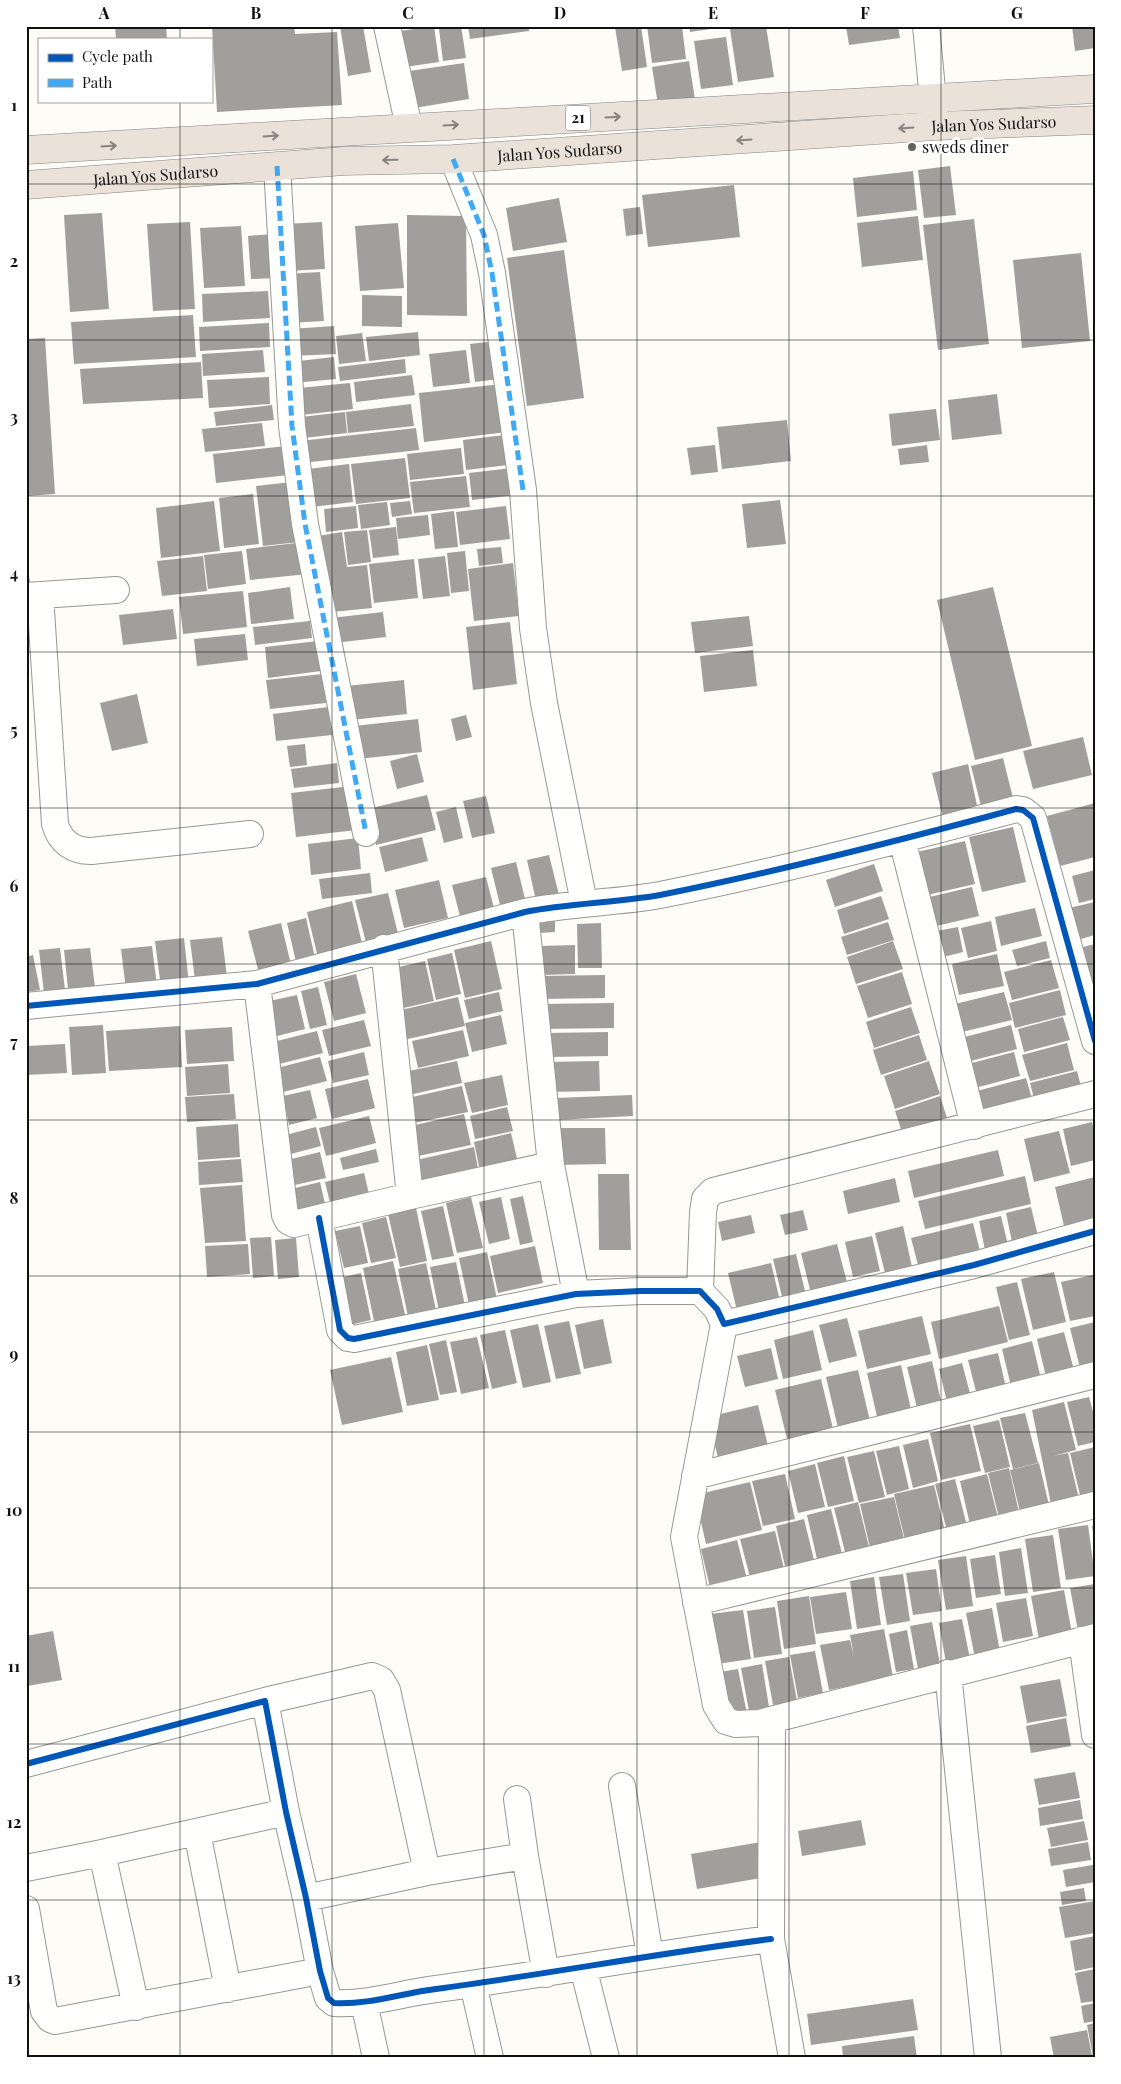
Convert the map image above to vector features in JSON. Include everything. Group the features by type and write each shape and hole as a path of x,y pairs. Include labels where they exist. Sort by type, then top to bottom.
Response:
{"highway":[{"name":"Jalan Yos Sudarso","path":"26,150 409,127 1095,90"},
{"name":"Jalan Yos Sudarso","path":"26,186 344,161 453,159 935,126 1095,120"},
{"path":"60,149 62,182"}],"street":[{"path":"387,26 409,127"},
{"path":"926,26 935,126"},
{"path":"453,159 484,235 492,273 523,490 533,628 544,703 584,903"},
{"path":"278,166 293,436 305,524 366,834"},
{"path":"116,590 33,595 58,832 72,848 81,851 250,834"},
{"path":"26,1006 257,984 384,948 525,912 658,895 902,840 1016,809 1029,813 1033,818 1095,1041"},
{"path":"902,840 974,1126"},
{"path":"525,912 552,1165 576,1294"},
{"path":"384,948 410,1196"},
{"path":"257,984 285,1215 288,1221 294,1224 552,1165"},
{"path":"1095,1094 714,1191 705,1199 700,1291 717,1309 724,1324 684,1537 720,1713 726,1722 736,1724 772,1720 1088,1638 1095,1735"},
{"path":"319,1218 340,1330 348,1338 361,1338 576,1294 700,1291"},
{"path":"724,1324 974,1265 1095,1231"},
{"path":"695,1476 1095,1375"},
{"path":"696,1602 1095,1505"},
{"path":"948,1673 988,2058"},
{"path":"26,1764 265,1701 372,1676 381,1680 387,1690 427,1872"},
{"path":"265,1701 286,1812 306,1898 320,1971 330,2002 340,2004 364,2002 583,1968 672,1952 771,1939"},
{"path":"772,1720 771,1939 792,2058"},
{"path":"622,1786 672,1952"},
{"path":"517,1799 546,1974"},
{"path":"26,1868 286,1812"},
{"path":"197,1832 228,1989"},
{"path":"102,1853 136,2007"},
{"path":"306,1898 427,1872 525,1856"},
{"path":"26,1909 44,2011 50,2019 56,2021 320,1971"},
{"path":"583,1968 606,2058"},
{"path":"473,1984 490,2058"},
{"path":"364,2002 376,2058"}],"building":[{"path":"115,26 166,26 167,38 116,38"},
{"path":"212,26 294,26 295,34 337,32 342,105 217,112"},
{"path":"340,26 363,26 371,72 348,76"},
{"path":"434,26 439,62 398,68 393,32"},
{"path":"461,26 466,58 443,61 439,29"},
{"path":"468,26 529,26 529,31 470,39"},
{"path":"641,26 647,67 622,71 615,27"},
{"path":"647,26 682,26 686,59 652,63"},
{"path":"689,26 724,26 724,27 690,32"},
{"path":"766,26 774,77 738,82 730,29"},
{"path":"846,26 898,26 900,38 849,45"},
{"path":"1072,26 1095,26 1095,48 1075,51"},
{"path":"726,37 733,85 701,89 694,41"},
{"path":"689,61 695,100 658,105 652,67"},
{"path":"464,63 469,99 408,109 402,72"},
{"path":"950,166 956,215 924,218 918,170"},
{"path":"913,171 917,210 857,217 853,178"},
{"path":"734,185 740,237 648,247 642,195"},
{"path":"559,198 567,242 513,251 506,208"},
{"path":"640,207 643,234 626,236 623,209"},
{"path":"102,213 109,309 70,312 64,215"},
{"path":"407,215 466,216 467,316 407,315"},
{"path":"918,216 923,260 862,267 857,223"},
{"path":"974,219 989,344 938,350 923,225"},
{"path":"190,222 195,309 153,311 147,224"},
{"path":"322,222 325,269 287,271 284,224"},
{"path":"398,223 404,288 360,291 355,226"},
{"path":"241,226 245,286 204,288 200,228"},
{"path":"273,234 276,278 251,279 248,236"},
{"path":"564,250 584,398 527,406 507,258"},
{"path":"1081,253 1090,341 1022,348 1013,260"},
{"path":"320,272 324,321 289,323 286,274"},
{"path":"268,291 270,318 203,322 202,294"},
{"path":"362,295 402,296 402,327 362,326"},
{"path":"193,315 196,357 74,364 71,322"},
{"path":"269,323 270,347 200,351 199,327"},
{"path":"334,326 336,354 292,356 290,329"},
{"path":"418,332 420,355 369,361 366,337"},
{"path":"362,333 366,361 339,364 336,336"},
{"path":"45,338 55,494 26,496 26,339"},
{"path":"495,341 499,379 475,382 470,344"},
{"path":"263,350 265,372 203,376 202,354"},
{"path":"466,350 470,383 433,387 429,354"},
{"path":"334,357 336,379 293,383 290,362"},
{"path":"405,359 406,373 340,381 338,367"},
{"path":"201,362 203,398 83,404 80,369"},
{"path":"412,375 415,395 356,402 354,382"},
{"path":"269,377 270,404 209,408 207,380"},
{"path":"350,383 353,409 301,415 299,388"},
{"path":"502,384 507,432 424,442 419,393"},
{"path":"997,394 1002,434 952,440 948,400"},
{"path":"411,404 414,426 348,433 346,412"},
{"path":"272,405 274,420 216,426 214,412"},
{"path":"936,409 940,440 892,446 889,414"},
{"path":"345,412 347,433 304,438 301,417"},
{"path":"787,420 791,461 722,469 717,427"},
{"path":"262,423 265,446 205,452 202,429"},
{"path":"416,428 419,450 302,463 300,441"},
{"path":"505,435 508,465 466,470 463,440"},
{"path":"715,445 718,472 691,475 687,448"},
{"path":"927,445 929,462 900,465 898,449"},
{"path":"286,446 289,475 216,483 213,454"},
{"path":"461,448 464,474 410,480 407,454"},
{"path":"405,458 410,498 356,504 351,464"},
{"path":"349,464 353,502 304,508 300,470"},
{"path":"513,468 516,495 472,500 469,473"},
{"path":"466,476 470,507 414,513 410,482"},
{"path":"292,482 299,542 263,546 256,486"},
{"path":"253,494 259,544 224,548 219,498"},
{"path":"780,500 786,544 747,548 742,504"},
{"path":"214,501 220,551 161,558 156,508"},
{"path":"410,501 412,514 392,517 390,503"},
{"path":"387,502 390,525 361,529 358,505"},
{"path":"356,506 358,528 326,532 324,509"},
{"path":"506,506 510,539 460,545 456,512"},
{"path":"454,511 458,547 435,549 431,514"},
{"path":"428,515 430,535 398,539 396,518"},
{"path":"396,527 399,555 373,558 369,530"},
{"path":"367,530 371,562 348,565 344,532"},
{"path":"342,532 347,567 367,565 372,608 332,612 318,536"},
{"path":"304,542 308,574 250,580 246,549"},
{"path":"501,547 503,563 479,566 477,549"},
{"path":"242,551 246,584 208,589 204,555"},
{"path":"465,551 469,591 451,593 447,553"},
{"path":"203,556 207,591 162,596 157,561"},
{"path":"445,556 450,596 423,599 418,559"},
{"path":"26,559 30,582 26,583"},
{"path":"414,559 418,598 374,603 369,564"},
{"path":"513,563 519,616 474,621 468,569"},
{"path":"290,587 294,619 251,624 248,593"},
{"path":"993,587 1032,746 975,760 937,600"},
{"path":"243,591 247,627 183,634 179,597"},
{"path":"173,609 177,639 123,645 119,615"},
{"path":"383,612 386,637 334,643 331,618"},
{"path":"749,616 753,646 695,653 691,622"},
{"path":"310,621 312,638 255,645 253,627"},
{"path":"510,622 517,684 473,690 466,627"},
{"path":"245,634 248,660 197,666 194,639"},
{"path":"318,641 321,671 268,678 265,647"},
{"path":"753,650 757,686 704,692 700,656"},
{"path":"323,674 326,703 270,709 266,680"},
{"path":"404,680 407,714 351,720 346,686"},
{"path":"137,694 148,743 112,751 100,703"},
{"path":"328,707 332,735 276,741 273,714"},
{"path":"466,715 472,737 456,741 451,719"},
{"path":"418,719 422,752 358,759 354,726"},
{"path":"1083,737 1092,775 1033,789 1023,751"},
{"path":"305,744 307,765 290,767 287,746"},
{"path":"417,754 424,782 397,789 390,761"},
{"path":"1003,758 1014,802 982,810 971,766"},
{"path":"337,763 339,783 294,788 291,769"},
{"path":"968,764 978,810 943,818 932,773"},
{"path":"351,786 356,830 296,837 291,793"},
{"path":"427,795 436,830 376,845 367,809"},
{"path":"486,796 495,833 472,838 463,801"},
{"path":"1095,803 1095,857 1060,866 1047,816"},
{"path":"456,807 463,838 444,843 436,812"},
{"path":"1013,827 1026,882 982,892 969,837"},
{"path":"422,837 428,861 385,872 379,847"},
{"path":"358,838 361,869 311,875 308,844"},
{"path":"965,841 975,884 927,895 917,852"},
{"path":"549,855 559,895 536,901 527,860"},
{"path":"516,862 526,903 501,909 491,868"},
{"path":"874,864 883,891 835,907 826,880"},
{"path":"1095,870 1095,899 1079,903 1072,876"},
{"path":"370,873 372,893 322,899 319,879"},
{"path":"486,877 495,912 461,920 452,885"},
{"path":"439,880 448,918 404,928 395,890"},
{"path":"972,887 979,916 932,927 925,898"},
{"path":"388,893 400,942 368,950 355,900"},
{"path":"881,896 889,919 844,934 837,910"},
{"path":"352,901 364,952 319,962 307,912"},
{"path":"1095,902 1095,935 1077,940 1069,908"},
{"path":"1035,908 1042,936 1001,946 995,917"},
{"path":"306,918 316,962 297,966 287,923"},
{"path":"555,921 555,932 539,933 539,922"},
{"path":"991,921 997,951 968,958 961,928"},
{"path":"888,922 894,940 847,955 841,937"},
{"path":"281,923 292,969 260,977 248,931"},
{"path":"601,923 602,968 578,968 577,924"},
{"path":"958,927 963,952 943,957 937,931"},
{"path":"222,937 228,985 196,988 190,940"},
{"path":"184,938 189,984 161,988 155,941"},
{"path":"491,941 502,989 465,998 454,950"},
{"path":"893,941 903,969 856,984 847,957"},
{"path":"1046,941 1050,958 1017,966 1012,950"},
{"path":"1095,944 1095,983 1092,984 1083,947"},
{"path":"575,945 575,974 541,975 540,946"},
{"path":"152,946 157,986 126,990 121,949"},
{"path":"60,948 65,990 44,993 39,950"},
{"path":"90,948 96,995 69,999 64,950"},
{"path":"452,953 461,994 436,1000 427,959"},
{"path":"997,954 1004,986 959,995 952,964"},
{"path":"33,955 40,990 26,992 26,957"},
{"path":"1051,960 1059,988 1012,1000 1004,972"},
{"path":"425,961 434,1001 399,1009 390,969"},
{"path":"902,972 912,1004 868,1018 857,986"},
{"path":"356,974 366,1013 334,1021 324,982"},
{"path":"605,975 605,998 540,999 540,976"},
{"path":"318,987 327,1025 310,1029 301,991"},
{"path":"1060,990 1066,1015 1015,1028 1009,1003"},
{"path":"499,992 503,1011 469,1019 464,1000"},
{"path":"1004,992 1012,1020 962,1032 955,1004"},
{"path":"297,995 305,1029 269,1038 260,1003"},
{"path":"458,997 465,1026 399,1041 392,1012"},
{"path":"614,1003 614,1028 540,1029 540,1004"},
{"path":"911,1007 920,1033 874,1048 866,1022"},
{"path":"501,1015 507,1044 472,1052 465,1023"},
{"path":"1063,1017 1070,1040 1024,1052 1018,1029"},
{"path":"364,1020 371,1046 329,1056 322,1030"},
{"path":"103,1025 106,1073 72,1075 69,1027"},
{"path":"1011,1025 1017,1049 963,1063 957,1039"},
{"path":"180,1026 182,1067 109,1071 106,1031"},
{"path":"232,1027 234,1061 187,1064 185,1030"},
{"path":"463,1030 469,1056 418,1068 412,1041"},
{"path":"317,1031 323,1053 279,1064 273,1042"},
{"path":"608,1032 608,1056 549,1057 548,1033"},
{"path":"919,1035 927,1060 881,1075 873,1050"},
{"path":"1067,1043 1074,1070 1030,1081 1022,1055"},
{"path":"65,1044 67,1073 26,1075 26,1046"},
{"path":"364,1052 369,1075 333,1083 328,1061"},
{"path":"1014,1052 1020,1076 975,1088 968,1064"},
{"path":"320,1057 327,1081 283,1092 277,1068"},
{"path":"457,1061 462,1083 409,1095 404,1072"},
{"path":"599,1061 600,1091 547,1092 547,1062"},
{"path":"929,1061 940,1094 895,1109 884,1076"},
{"path":"228,1064 230,1093 187,1096 185,1067"},
{"path":"1077,1071 1083,1094 1036,1106 1030,1083"},
{"path":"502,1075 508,1105 472,1113 464,1083"},
{"path":"1026,1078 1034,1106 984,1119 977,1091"},
{"path":"368,1079 375,1108 332,1119 325,1089"},
{"path":"462,1086 468,1112 409,1124 403,1099"},
{"path":"310,1090 317,1118 289,1125 283,1096"},
{"path":"234,1094 236,1119 187,1122 185,1097"},
{"path":"632,1095 633,1116 556,1120 555,1098"},
{"path":"940,1096 948,1121 903,1135 895,1111"},
{"path":"507,1107 513,1131 475,1139 470,1116"},
{"path":"464,1114 471,1145 413,1157 406,1127"},
{"path":"369,1116 376,1143 326,1156 319,1128"},
{"path":"1092,1122 1095,1134 1095,1160 1071,1166 1063,1129"},
{"path":"238,1124 240,1157 198,1160 196,1127"},
{"path":"316,1127 321,1146 287,1155 282,1136"},
{"path":"556,1128 605,1128 606,1164 557,1165"},
{"path":"1059,1131 1070,1173 1034,1182 1024,1139"},
{"path":"511,1133 519,1167 481,1176 474,1142"},
{"path":"474,1147 479,1174 418,1188 412,1161"},
{"path":"376,1149 379,1162 343,1170 340,1158"},
{"path":"998,1150 1004,1176 914,1198 908,1171"},
{"path":"320,1152 326,1178 290,1186 283,1161"},
{"path":"241,1159 243,1182 199,1185 198,1162"},
{"path":"364,1173 370,1198 331,1207 325,1182"},
{"path":"598,1174 629,1174 631,1250 599,1250"},
{"path":"1025,1176 1031,1204 925,1229 918,1201"},
{"path":"1095,1177 1095,1219 1064,1226 1055,1187"},
{"path":"895,1178 900,1202 848,1214 843,1191"},
{"path":"320,1182 326,1208 290,1217 283,1191"},
{"path":"242,1185 246,1241 205,1243 200,1188"},
{"path":"523,1196 533,1242 520,1245 510,1199"},
{"path":"471,1197 483,1248 457,1253 446,1203"},
{"path":"501,1197 510,1239 489,1244 479,1202"},
{"path":"443,1206 454,1256 432,1260 421,1211"},
{"path":"1031,1207 1038,1236 1012,1242 1006,1213"},
{"path":"416,1208 427,1261 400,1267 388,1214"},
{"path":"803,1210 808,1230 785,1235 780,1215"},
{"path":"751,1215 755,1233 722,1241 718,1222"},
{"path":"1001,1216 1008,1245 985,1250 979,1221"},
{"path":"386,1217 396,1258 371,1263 362,1223"},
{"path":"973,1223 981,1255 919,1269 911,1238"},
{"path":"360,1226 368,1263 344,1268 335,1231"},
{"path":"903,1226 912,1267 885,1273 875,1233"},
{"path":"872,1236 880,1271 853,1277 845,1242"},
{"path":"271,1237 274,1276 253,1278 250,1238"},
{"path":"296,1238 299,1277 278,1279 275,1240"},
{"path":"248,1244 250,1274 207,1277 205,1246"},
{"path":"837,1244 848,1286 811,1294 801,1253"},
{"path":"535,1246 543,1283 498,1293 490,1256"},
{"path":"487,1252 497,1299 469,1305 459,1258"},
{"path":"796,1254 806,1295 783,1301 773,1259"},
{"path":"393,1261 406,1319 375,1326 363,1268"},
{"path":"456,1262 465,1306 439,1311 430,1267"},
{"path":"426,1263 437,1315 409,1321 398,1269"},
{"path":"771,1263 781,1305 738,1315 728,1273"},
{"path":"1054,1272 1066,1322 1033,1330 1021,1279"},
{"path":"361,1273 371,1320 341,1327 331,1280"},
{"path":"1093,1275 1095,1316 1070,1321 1061,1282"},
{"path":"1017,1282 1030,1335 1009,1340 996,1287"},
{"path":"999,1306 1008,1342 939,1359 931,1322"},
{"path":"922,1316 931,1354 867,1369 858,1331"},
{"path":"847,1318 857,1356 829,1363 819,1325"},
{"path":"603,1319 612,1363 584,1369 575,1325"},
{"path":"569,1321 581,1374 556,1379 544,1326"},
{"path":"1095,1322 1095,1369 1081,1372 1070,1328"},
{"path":"538,1324 551,1382 523,1388 510,1330"},
{"path":"505,1330 517,1383 492,1389 480,1335"},
{"path":"813,1330 822,1370 783,1379 774,1340"},
{"path":"1064,1332 1075,1374 1047,1381 1037,1339"},
{"path":"477,1337 489,1388 461,1394 450,1342"},
{"path":"446,1340 457,1392 440,1395 429,1344"},
{"path":"1032,1341 1041,1379 1011,1386 1002,1349"},
{"path":"427,1345 439,1400 407,1406 396,1352"},
{"path":"771,1348 778,1379 745,1387 737,1356"},
{"path":"998,1353 1007,1392 978,1399 968,1360"},
{"path":"391,1357 403,1412 342,1425 330,1370"},
{"path":"932,1361 942,1406 918,1412 907,1367"},
{"path":"962,1363 972,1401 948,1406 939,1369"},
{"path":"901,1365 912,1414 878,1421 867,1373"},
{"path":"858,1370 870,1421 838,1428 826,1377"},
{"path":"821,1379 835,1437 789,1447 775,1390"},
{"path":"1089,1397 1095,1419 1095,1442 1078,1446 1067,1402"},
{"path":"1064,1402 1076,1450 1053,1456 1068,1453 1080,1503 1052,1509 1032,1410"},
{"path":"758,1405 769,1450 719,1462 708,1417"},
{"path":"1025,1413 1038,1463 1013,1469 1000,1418"},
{"path":"999,1420 1010,1467 985,1473 973,1426"},
{"path":"970,1424 981,1471 941,1480 930,1433"},
{"path":"928,1439 938,1481 913,1488 903,1445"},
{"path":"899,1446 909,1489 887,1495 876,1451"},
{"path":"1095,1447 1095,1496 1081,1499 1070,1453"},
{"path":"874,1451 885,1497 859,1503 847,1457"},
{"path":"844,1456 854,1501 828,1507 817,1463"},
{"path":"1039,1463 1050,1509 1021,1516 1010,1470"},
{"path":"815,1464 825,1507 798,1513 788,1471"},
{"path":"1009,1468 1020,1517 1000,1522 988,1473"},
{"path":"785,1474 795,1519 763,1526 752,1481"},
{"path":"987,1474 999,1522 971,1529 960,1481"},
{"path":"955,1479 967,1526 947,1531 935,1484"},
{"path":"750,1482 762,1530 706,1544 695,1495"},
{"path":"934,1485 945,1531 905,1540 894,1494"},
{"path":"894,1497 905,1543 871,1552 860,1504"},
{"path":"858,1502 870,1551 846,1556 834,1508"},
{"path":"831,1509 844,1562 819,1568 807,1515"},
{"path":"804,1519 816,1568 787,1575 776,1526"},
{"path":"1088,1525 1095,1576 1066,1580 1058,1529"},
{"path":"1095,1525 1095,1538 1094,1538 1092,1526"},
{"path":"775,1531 786,1577 752,1585 740,1539"},
{"path":"1053,1535 1061,1588 1033,1592 1025,1539"},
{"path":"737,1540 748,1583 711,1592 701,1549"},
{"path":"1021,1548 1028,1593 1005,1596 999,1552"},
{"path":"995,1555 1001,1594 976,1598 970,1559"},
{"path":"966,1556 973,1606 946,1610 938,1560"},
{"path":"936,1569 942,1611 913,1615 906,1573"},
{"path":"903,1574 910,1621 887,1625 879,1577"},
{"path":"874,1577 881,1625 857,1629 850,1581"},
{"path":"1095,1584 1095,1628 1078,1631 1070,1588"},
{"path":"1064,1590 1073,1639 1040,1645 1031,1596"},
{"path":"846,1592 852,1629 816,1634 810,1597"},
{"path":"809,1596 816,1644 784,1649 777,1601"},
{"path":"1026,1598 1033,1636 1003,1642 996,1603"},
{"path":"775,1607 782,1654 754,1658 747,1611"},
{"path":"992,1608 1001,1658 976,1663 966,1613"},
{"path":"743,1610 751,1659 717,1664 710,1614"},
{"path":"962,1619 970,1659 946,1663 939,1623"},
{"path":"932,1622 940,1664 918,1669 910,1626"},
{"path":"884,1629 893,1677 829,1690 820,1645 850,1640 854,1656 850,1635"},
{"path":"907,1630 914,1669 896,1672 889,1634"},
{"path":"53,1631 62,1680 27,1686 26,1636"},
{"path":"815,1651 823,1693 798,1698 790,1655"},
{"path":"789,1657 797,1701 773,1705 765,1661"},
{"path":"762,1664 769,1707 749,1711 741,1668"},
{"path":"738,1669 747,1714 729,1718 720,1672"},
{"path":"1060,1679 1067,1716 1027,1723 1020,1686"},
{"path":"1066,1718 1071,1746 1031,1753 1026,1726"},
{"path":"1075,1772 1080,1798 1039,1805 1034,1779"},
{"path":"1080,1800 1083,1819 1040,1826 1038,1808"},
{"path":"861,1820 866,1845 802,1856 798,1831"},
{"path":"1084,1821 1088,1840 1051,1847 1047,1828"},
{"path":"767,1841 773,1876 697,1889 691,1854"},
{"path":"1088,1842 1091,1860 1051,1866 1048,1849"},
{"path":"1093,1865 1095,1882 1066,1887 1063,1870"},
{"path":"1084,1888 1086,1901 1062,1905 1060,1892"},
{"path":"1095,1901 1095,1933 1065,1938 1059,1907"},
{"path":"1095,1936 1095,1967 1075,1971 1070,1941"},
{"path":"1095,1969 1095,2001 1081,2003 1075,1973"},
{"path":"913,1999 918,2030 811,2045 807,2014"},
{"path":"1095,2003 1095,2021 1084,2023 1081,2006"},
{"path":"1095,2023 1095,2057 1093,2057 1087,2025"},
{"path":"1087,2030 1092,2056 1054,2058 1050,2037"},
{"path":"914,2036 917,2058 843,2058 842,2046"}],"marked path":[{"path":"453,159 484,235 492,273 523,490"},
{"path":"277,166 292,426 305,524 366,833"}],"cycle path":[{"path":"26,1006 257,984 525,912 643,898 705,886 839,855 1016,809 1023,810 1033,818 1095,1041"},
{"path":"319,1218 340,1330 348,1338 354,1339 576,1294 641,1291 700,1291 717,1309 724,1324 974,1265 1095,1231"},
{"path":"26,1764 265,1701 286,1812 306,1898 320,1971 328,1998 334,2003 373,2001 423,1991 771,1939"}],"place":[{"name":"sweds diner","path":"912,147"}]}
